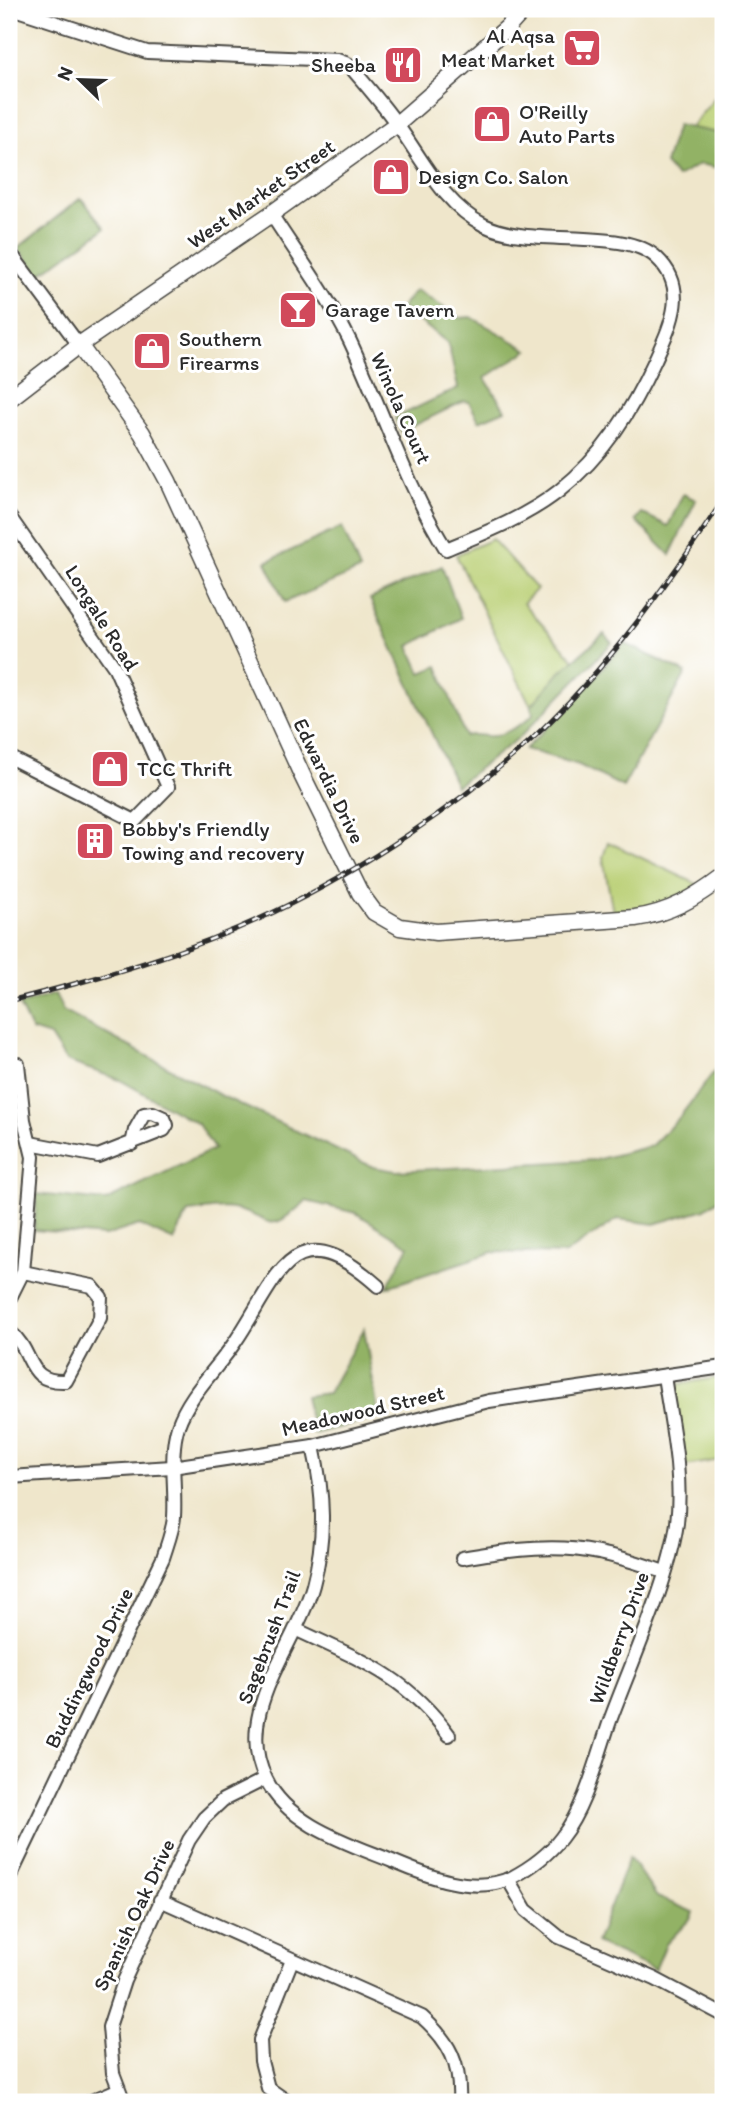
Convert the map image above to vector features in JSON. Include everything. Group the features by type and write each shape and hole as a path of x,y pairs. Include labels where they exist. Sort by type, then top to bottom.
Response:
{"main road":[{"name":"West Market Street","path":"9,398 79,345 271,215 397,124 507,28 524,9"},
{"name":"Edwardia Drive","path":"79,345 142,433 168,481 302,775 360,893 374,912 400,928 436,932 635,918 663,913 683,904 723,877"}],"street":[{"path":"14,9 147,52 337,60 348,64 397,124"},
{"name":"Winola Court","path":"271,215 316,281 348,338 431,523 446,549 508,522 547,500 586,468 632,407 675,312 675,290 663,265 640,247 520,237 475,220 449,197 397,124"},
{"path":"9,251 79,345"},
{"name":"Longale Road","path":"9,516 115,668 168,787 135,821 9,757"},
{"path":"9,1065 18,1064 24,1121 33,1157 23,1272 9,1300"},
{"path":"9,1122 24,1121"},
{"path":"30,1143 98,1156 132,1144"},
{"name":"Buddingwood Drive","path":"9,1879 163,1558 174,1520 175,1440 184,1412 236,1341 278,1271 303,1255 329,1253 352,1263 378,1286"},
{"path":"9,1331 28,1352 33,1370 48,1382 66,1381 100,1318 101,1297 92,1286 23,1272"},
{"name":"Meadowood Street","path":"9,1477 173,1467 313,1446 489,1401 723,1367"},
{"name":"Wildberry Drive","path":"508,1879 548,1853 575,1816 664,1572 677,1522 679,1483 664,1376"},
{"name":"Sagebrush Trail","path":"265,1779 257,1741 259,1714 265,1692 297,1630 312,1587 323,1532 321,1479 313,1446"},
{"path":"462,1558 530,1547 562,1546 618,1555 664,1572"},
{"path":"297,1630 396,1679 431,1710 449,1735"},
{"path":"265,1779 301,1819 422,1874 466,1883 508,1879 526,1910 559,1937 655,1979 723,2015"},
{"name":"Spanish Oak Drive","path":"120,2096 110,2049 109,2027 113,2007 160,1900 189,1840 204,1818 223,1800 265,1779"},
{"path":"160,1900 422,2017 444,2038 460,2083 459,2102"},
{"path":"288,2102 268,2088 261,2062 260,2040 292,1959"},
{"path":"89,2102 120,2096"},
{"path":"717,2102 723,2099"}],"green space":[{"path":"723,88 723,134 690,128"},
{"path":"677,125 723,134 723,169 700,164 677,177 665,164"},
{"path":"81,198 105,228 39,275 18,248"},
{"path":"416,290 460,318 471,317 528,350 485,378 505,410 479,421 469,402 464,401 401,432 395,418 458,388 448,343 401,307"},
{"path":"683,494 696,500 670,555 635,520 641,513 668,526"},
{"path":"342,527 360,570 285,602 266,562"},
{"path":"492,539 537,589 523,603 574,660 531,706 456,555"},
{"path":"442,566 461,618 409,646 421,673 438,666 465,736 498,735 521,724 533,714 531,706 560,672 604,634 612,643 521,736 456,786 370,599"},
{"path":"624,643 686,673 623,787 579,765 525,749 573,702"},
{"path":"608,842 699,885 669,901 613,913 603,857"},
{"path":"55,994 63,1011 220,1095 373,1167 396,1171 595,1160 651,1146 678,1119 723,1060 723,1196 705,1209 654,1224 618,1219 565,1254 493,1252 387,1287 409,1246 356,1213 306,1201 275,1222 227,1208 188,1212 174,1241 139,1225 105,1236 34,1230 37,1194 106,1201 214,1149 198,1124 120,1080 66,1061 50,1036 31,1030 19,1005"},
{"path":"364,1329 379,1418 313,1434 305,1396 328,1393"},
{"path":"723,1377 723,1446 720,1460 685,1466 674,1390 679,1384"},
{"path":"629,1857 657,1897 693,1912 690,1919 666,1944 655,1970 596,1943"}],"railway":[{"path":"9,1001 143,963 210,940 274,912 341,877 442,811 532,739 585,684 635,625 723,500"}],"place":[{"name":"Al Aqsa Meat Market","path":"582,48"},
{"name":"Sheeba","path":"403,65"},
{"name":"O'Reilly Auto Parts","path":"492,124"},
{"name":"Design Co. Salon","path":"391,177"},
{"name":"Garage Tavern","path":"298,310"},
{"name":"Southern Firearms","path":"152,351"},
{"name":"TCC Thrift","path":"110,769"},
{"name":"Bobby's Friendly Towing and recovery","path":"95,841"}]}
